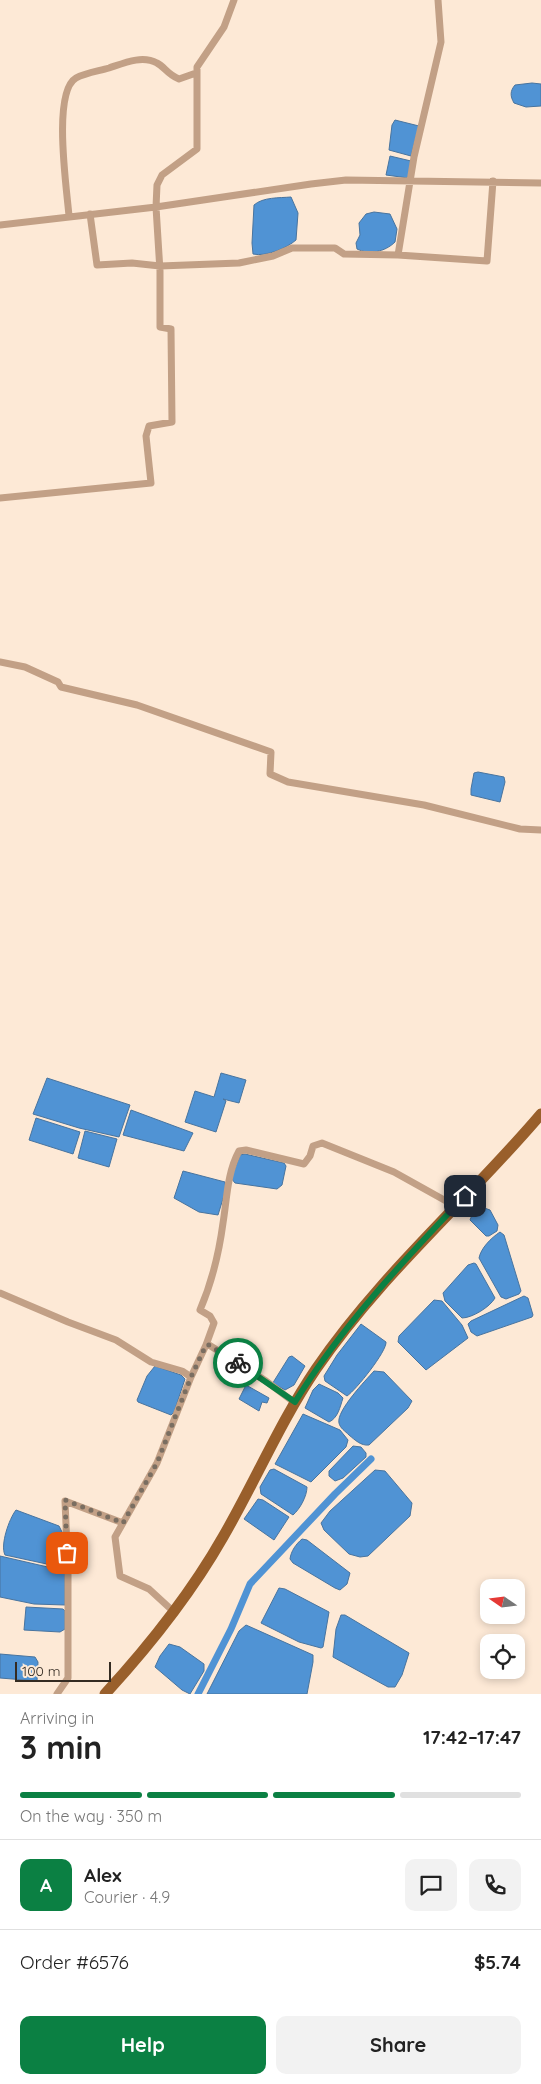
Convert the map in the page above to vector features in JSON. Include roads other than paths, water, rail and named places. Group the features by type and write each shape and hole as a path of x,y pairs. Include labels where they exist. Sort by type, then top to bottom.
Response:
{"main road":[{"path":"105,1694 153,1640 174,1612 222,1538 295,1402 315,1370 356,1316 541,1114"}],"street":[{"path":"0,498 151,483 146,436 149,426 172,422 171,329 160,327 157,185 162,175 197,149 197,67 224,27 234,0"},
{"path":"398,255 410,180 441,42 438,0"},
{"path":"68,216 61,125 66,90 75,78 132,61 144,60 158,63 165,71 179,79 196,73"},
{"path":"0,225 346,180 541,183"},
{"path":"90,214 97,265 132,263 160,266 239,263 273,256 292,248 335,248 344,254 398,255 487,261 493,181"},
{"path":"0,662 25,667 58,682 61,687 137,705 271,752 270,774 288,782 424,805 520,829 541,830"},
{"path":"174,1612 149,1589 120,1576 115,1537 157,1463 214,1323 210,1316 200,1310 211,1279 223,1225 231,1166 239,1151 246,1150 304,1164 310,1156 313,1146 322,1143 394,1172 455,1206"},
{"path":"0,1292 87,1330 116,1340 151,1362 182,1371 191,1377"},
{"path":"206,1345 209,1345 266,1381 295,1402"},
{"path":"57,1694 68,1678 68,1571 65,1500 123,1523"}],"water":[{"path":"541,84 541,106 526,107 514,103 511,94 515,85"},
{"path":"395,120 419,126 411,156 389,150 392,125"},
{"path":"390,156 411,161 408,178 386,175"},
{"path":"291,197 298,213 296,240 276,251 258,255 253,254 254,205 266,199"},
{"path":"374,212 390,214 397,229 395,242 377,252 362,251 357,249 356,243 360,235 359,223 366,214"},
{"path":"478,772 504,777 505,782 500,802 471,795 474,773"},
{"path":"221,1073 246,1080 239,1103 223,1099 226,1101 216,1132 185,1122 195,1091 214,1097"},
{"path":"47,1078 130,1105 119,1137 79,1128 33,1114"},
{"path":"131,1110 193,1133 184,1151 123,1135"},
{"path":"36,1118 80,1132 73,1154 29,1140"},
{"path":"85,1131 117,1139 109,1167 78,1158"},
{"path":"245,1154 284,1163 286,1166 282,1185 277,1189 235,1183 231,1178 240,1155"},
{"path":"183,1171 225,1182 226,1189 218,1215 199,1212 174,1198"},
{"path":"479,1206 490,1210 498,1225 497,1231 489,1236 486,1236 470,1220 474,1210"},
{"path":"500,1232 504,1235 521,1291 519,1294 506,1299 501,1297 479,1258 487,1244"},
{"path":"474,1263 495,1298 480,1311 462,1318 445,1301 443,1293 468,1265"},
{"path":"524,1296 528,1298 532,1317 477,1336 471,1332 468,1324 471,1321"},
{"path":"434,1300 442,1301 462,1325 468,1338 426,1370 398,1342 399,1336"},
{"path":"361,1324 386,1342 382,1353 370,1370 347,1396 325,1381 324,1376 337,1355"},
{"path":"292,1356 305,1366 294,1385 285,1390 273,1383 289,1357"},
{"path":"155,1366 181,1375 185,1379 174,1412 171,1415 137,1400 147,1376"},
{"path":"374,1371 384,1372 412,1401 408,1408 369,1445 363,1445 340,1426 339,1418 352,1396"},
{"path":"319,1384 338,1393 343,1398 337,1415 329,1422 305,1408 313,1390"},
{"path":"246,1385 269,1398 267,1403 262,1402 259,1411 239,1399"},
{"path":"303,1414 340,1430 348,1440 346,1447 311,1482 275,1464"},
{"path":"353,1446 361,1447 366,1453 366,1457 343,1478 335,1481 329,1476 329,1471"},
{"path":"274,1469 307,1487 303,1502 293,1515 261,1494 260,1487 270,1470"},
{"path":"375,1470 385,1471 412,1503 410,1516 368,1556 360,1557 349,1554 324,1530 321,1523 330,1511"},
{"path":"258,1499 263,1500 289,1517 274,1540 244,1519"},
{"path":"16,1510 59,1526 62,1532 56,1566 5,1555 6,1532"},
{"path":"302,1539 307,1540 350,1573 347,1584 340,1590 293,1563 290,1559 291,1553"},
{"path":"0,1556 65,1571 65,1605 34,1604 0,1597"},
{"path":"279,1588 285,1589 329,1612 323,1647 299,1642 261,1623"},
{"path":"26,1607 63,1609 65,1611 65,1629 60,1632 24,1630"},
{"path":"341,1615 345,1615 409,1653 402,1675 395,1687 388,1687 333,1657 336,1629"},
{"path":"246,1625 313,1655 307,1694 207,1694 239,1631"},
{"path":"169,1644 180,1647 204,1664 204,1671 190,1694 182,1690 155,1667"},
{"path":"0,1654 35,1657 38,1662 37,1681 0,1678"}],"waterway":[{"path":"198,1694 231,1629 250,1584 335,1494 371,1459"}]}
